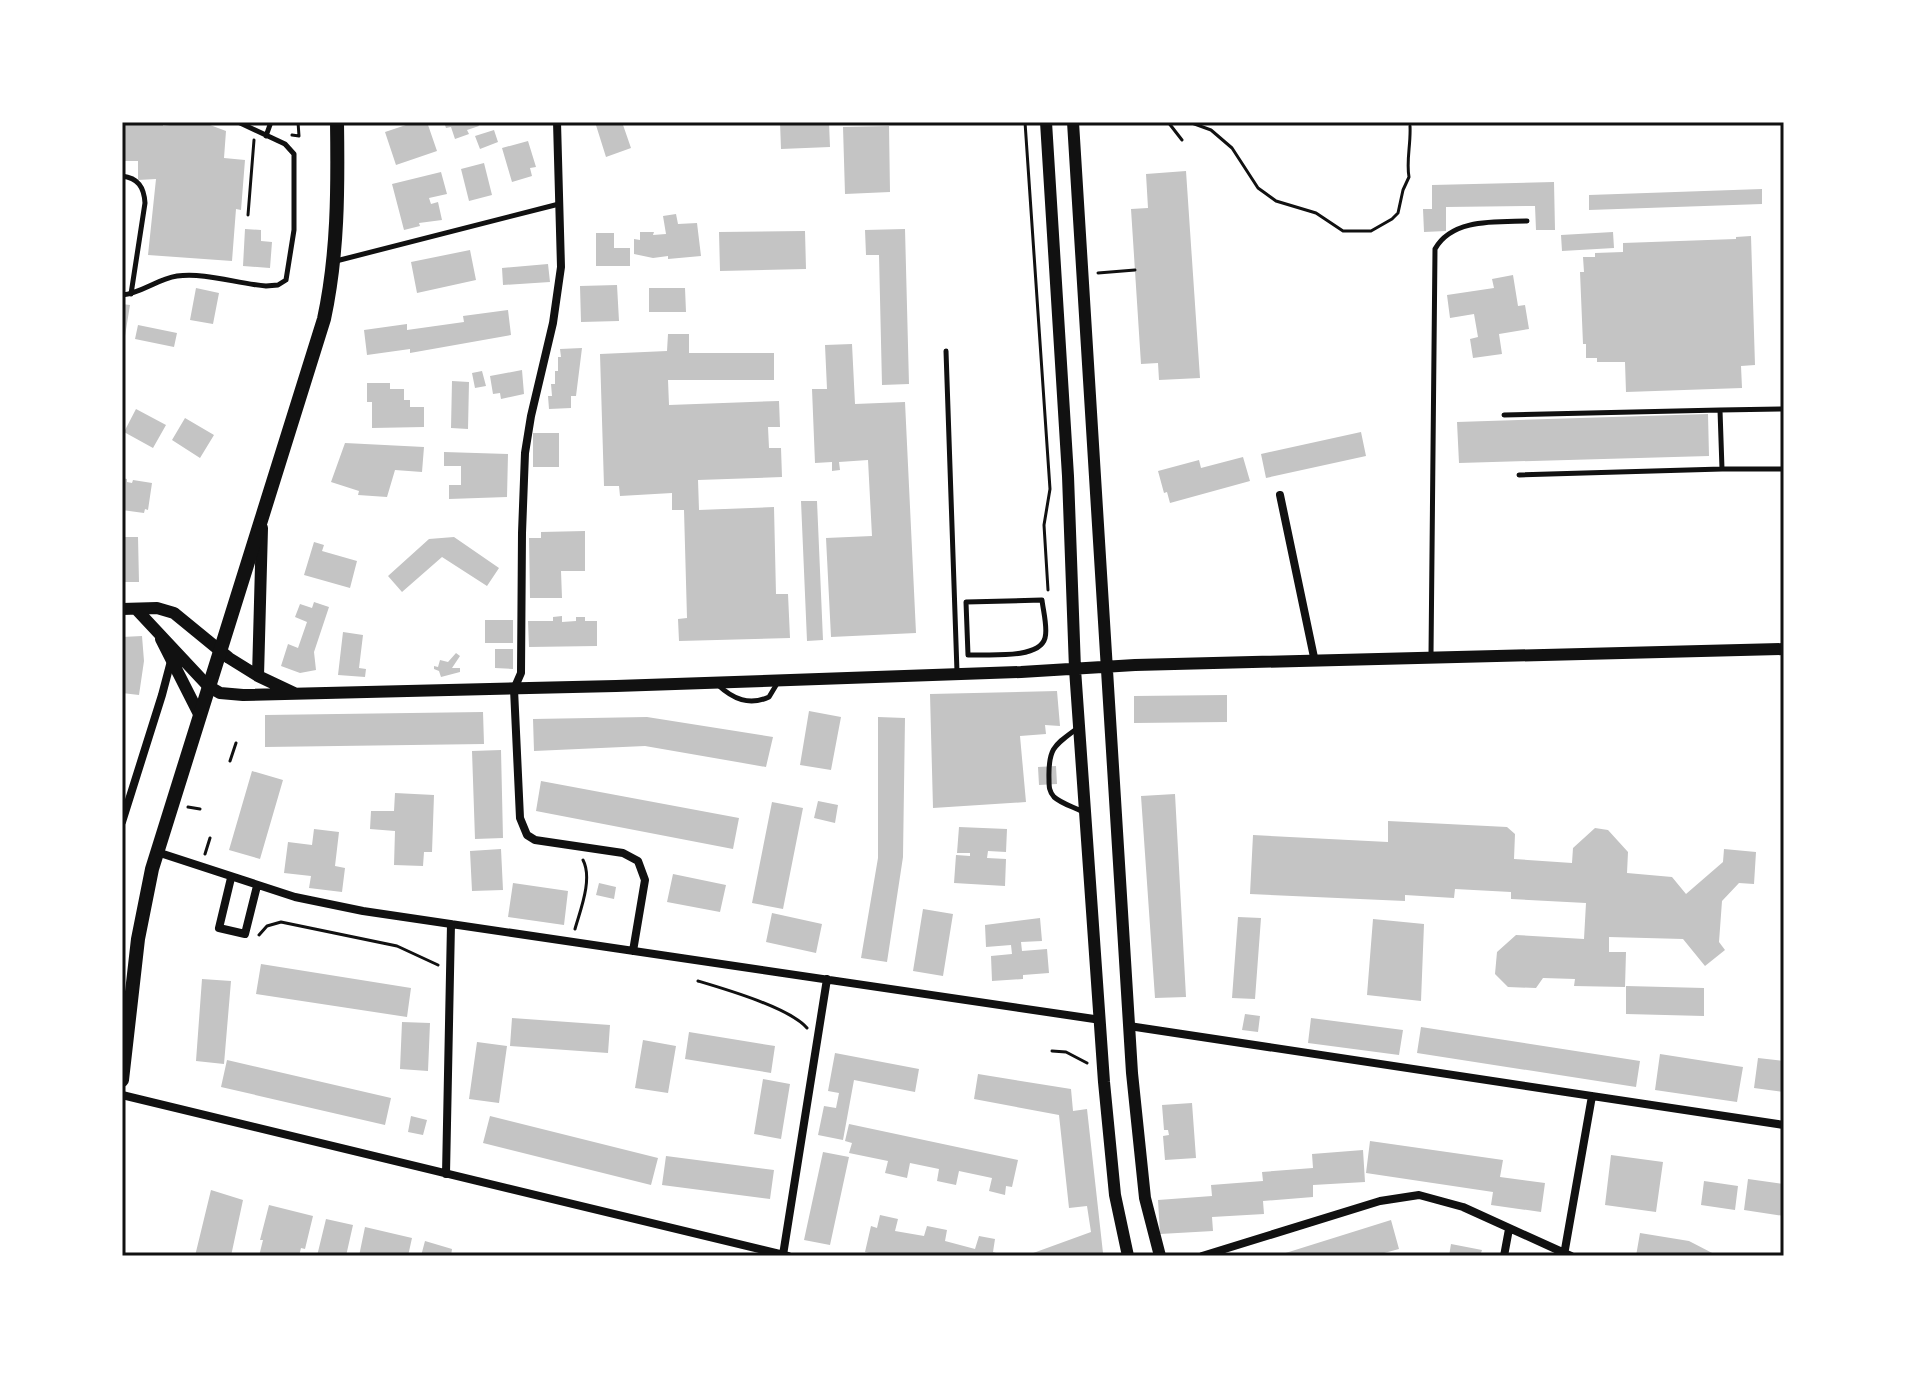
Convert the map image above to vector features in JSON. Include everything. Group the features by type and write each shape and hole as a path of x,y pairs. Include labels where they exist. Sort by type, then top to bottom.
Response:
{"main road":[{"path":"122,1080 142,912 157,852 316,349 334,261 338,213 337,122"}],"street":[{"path":"557,122 559,285 531,416 525,460 521,673 514,689 520,818 523,830 531,839 623,853 638,861 645,880 633,951"},
{"path":"1046,122 1067,460 1075,669 1115,1195 1128,1256"},
{"path":"1073,122 1129,1026 1145,1198 1160,1256"},
{"path":"1280,495 1315,662"},
{"path":"258,676 262,524"},
{"path":"122,609 157,608 178,615 220,651 258,676 297,694"},
{"path":"136,609 208,686 229,695 514,689 1106,667 1784,649"},
{"path":"154,626 199,714"},
{"path":"122,822 171,661"},
{"path":"157,852 231,878 325,904 1101,1020"},
{"path":"231,878 219,928 245,934 257,886"},
{"path":"446,1174 451,924"},
{"path":"122,1095 786,1255 827,979"},
{"path":"1129,1026 1784,1125"},
{"path":"1202,1256 1362,1206 1408,1195 1439,1198 1567,1255 1592,1096"},
{"path":"1504,1256 1509,1229"}],"lane":[{"path":"122,295 170,277 187,275 266,286 278,285 286,280 294,230 296,160 290,148 238,122"},
{"path":"266,136 271,122"},
{"path":"122,176 137,181 145,203 131,294"},
{"path":"334,261 560,204"},
{"path":"1431,660 1435,249 1439,241 1464,227 1481,222 1527,221"},
{"path":"946,351 957,673"},
{"path":"1504,415 1784,409"},
{"path":"1720,410 1722,469"},
{"path":"1519,475 1784,469"},
{"path":"1042,600 1046,637 1040,646 1029,653 968,655 966,602 1042,600"},
{"path":"715,682 736,699 759,701 769,697 779,680"},
{"path":"1080,726 1052,748 1048,762 1049,786 1050,792 1060,801 1086,813"}],"path":[{"path":"287,139 289,135 299,136 298,122"},
{"path":"1025,122 1050,489 1044,525 1048,599"},
{"path":"1129,122 1136,122"},
{"path":"1168,122 1182,140"},
{"path":"1189,122 1211,130 1232,148 1258,188 1276,201 1316,213 1343,231 1362,233 1384,224 1398,213 1409,177 1410,126"},
{"path":"248,215 254,140"},
{"path":"1098,273 1135,270"},
{"path":"230,761 236,743"},
{"path":"184,806 200,809"},
{"path":"204,857 210,838"},
{"path":"573,932 582,908 587,873 583,860 579,859"},
{"path":"253,937 256,938 267,926 277,922 397,946 442,966"},
{"path":"698,981 794,1017 806,1025 807,1038"},
{"path":"1052,1051 1066,1052 1087,1063"}],"building":[{"path":"122,122 163,122 163,126 170,125 170,122 202,122 226,131 224,158 245,160 241,210 236,209 232,261 148,255 156,179 138,180 138,161 122,161"},
{"path":"415,122 427,122 437,151 396,165 385,132"},
{"path":"444,122 477,122 479,126 455,139 451,127 446,128"},
{"path":"595,122 622,122 631,148 606,157"},
{"path":"780,122 829,122 830,147 781,149"},
{"path":"889,126 890,192 845,194 843,127"},
{"path":"494,130 498,142 480,149 475,136"},
{"path":"528,141 536,167 530,168 532,176 512,182 502,148"},
{"path":"484,163 492,195 469,201 461,169"},
{"path":"1186,171 1200,378 1159,380 1158,363 1141,364 1131,209 1148,208 1146,174"},
{"path":"441,172 447,194 429,198 431,204 438,202 442,220 419,223 420,226 404,230 392,184"},
{"path":"1554,182 1555,230 1536,230 1535,206 1446,207 1446,231 1424,232 1423,209 1432,209 1432,185"},
{"path":"1762,189 1762,204 1589,210 1589,195"},
{"path":"676,214 678,224 697,223 701,256 668,259 668,256 653,258 634,254 634,239 640,240 640,232 666,234 663,216"},
{"path":"245,229 261,230 261,241 272,242 270,268 243,266"},
{"path":"905,229 909,384 882,385 879,255 866,255 865,230"},
{"path":"805,231 806,269 720,271 719,232"},
{"path":"1613,232 1614,248 1562,251 1561,235"},
{"path":"596,233 614,233 614,248 630,248 630,266 596,266"},
{"path":"1751,236 1755,365 1741,366 1742,388 1626,392 1625,362 1597,362 1597,358 1586,358 1580,272 1584,272 1583,257 1595,257 1595,253 1623,252 1623,243"},
{"path":"470,250 476,280 417,293 411,262"},
{"path":"548,264 550,282 503,285 502,268"},
{"path":"1513,275 1518,306 1525,305 1529,329 1499,334 1502,354 1473,358 1470,339 1478,337 1474,314 1450,318 1447,295 1494,288 1492,279"},
{"path":"617,285 619,321 581,322 580,286"},
{"path":"196,288 219,293 213,324 190,320"},
{"path":"649,288 685,288 686,312 649,312"},
{"path":"122,304 130,305 125,336 122,336"},
{"path":"508,310 511,335 410,353 410,349 367,355 364,330 407,324 407,330 464,322 463,316"},
{"path":"138,325 177,333 174,347 135,339"},
{"path":"668,334 689,334 689,353 774,353 774,380 668,380 669,405 779,401 780,427 768,427 769,448 781,448 782,477 698,480 699,510 774,507 776,594 788,594 790,638 679,641 678,619 687,618 684,510 672,510 672,493 620,496 619,486 604,486 600,354 667,351"},
{"path":"852,344 855,404 905,402 916,633 831,637 826,538 872,536 868,460 839,462 840,470 832,471 832,462 815,463 812,389 827,389 825,345"},
{"path":"582,348 576,396 571,396 571,408 549,409 548,396 552,396 551,384 555,384 560,349"},
{"path":"522,370 524,394 501,399 500,393 493,394 490,376"},
{"path":"482,371 486,386 475,388 472,373"},
{"path":"452,381 469,382 468,429 451,428"},
{"path":"367,383 390,383 390,389 404,389 404,400 410,400 410,407 424,407 424,427 372,428 372,402 367,402"},
{"path":"136,409 166,425 153,448 124,432"},
{"path":"1708,414 1709,456 1459,463 1457,422"},
{"path":"185,418 214,435 200,458 172,440"},
{"path":"1361,432 1366,456 1266,478 1261,454"},
{"path":"533,433 559,433 559,467 533,467"},
{"path":"345,443 424,447 422,472 395,470 387,497 358,495 359,491 331,482"},
{"path":"444,452 508,454 507,497 449,499 449,485 461,485 461,466 444,466"},
{"path":"1243,457 1250,481 1170,503 1167,492 1164,493 1158,471 1199,460 1201,468"},
{"path":"122,478 132,483 133,480 152,483 148,510 145,509 144,513 122,510"},
{"path":"801,501 817,501 823,640 807,641"},
{"path":"585,531 585,571 561,571 562,598 530,598 529,538 541,538 541,532"},
{"path":"122,537 138,537 139,582 122,582"},
{"path":"454,537 499,568 487,586 442,557 402,592 388,576 429,539"},
{"path":"314,542 324,545 322,551 357,561 350,588 304,575"},
{"path":"314,602 329,607 314,652 316,670 300,673 281,666 288,644 298,648 307,622 295,617 300,604 312,608"},
{"path":"562,616 562,622 576,621 576,617 597,621 597,646 529,647 528,621 553,621 553,617"},
{"path":"485,620 513,620 513,643 485,643"},
{"path":"343,632 363,635 359,668 366,669 365,677 338,675"},
{"path":"142,636 144,661 139,695 122,693 122,637"},
{"path":"495,649 513,649 513,669 495,668"},
{"path":"456,653 460,656 452,668 460,668 460,672 441,677 434,666 438,667 440,660 448,662"},
{"path":"1057,691 1060,726 1045,725 1046,734 1020,736 1026,802 933,808 930,694"},
{"path":"1227,695 1227,722 1134,723 1134,696"},
{"path":"809,711 841,717 831,770 800,765"},
{"path":"483,712 484,744 265,747 265,715"},
{"path":"647,717 773,737 766,767 645,746 534,751 533,719"},
{"path":"878,717 905,718 903,857 887,962 861,958 878,858"},
{"path":"501,750 503,838 475,839 472,751"},
{"path":"1056,766 1057,784 1039,785 1038,767"},
{"path":"252,771 283,780 260,859 229,850"},
{"path":"541,781 739,818 733,849 536,811"},
{"path":"395,793 434,795 432,852 424,852 423,866 394,865 395,831 370,829 371,811 394,811"},
{"path":"1175,794 1186,997 1155,998 1141,796"},
{"path":"818,801 838,805 835,823 814,818"},
{"path":"772,802 803,808 783,909 752,903"},
{"path":"1388,821 1507,827 1515,834 1514,859 1572,863 1573,848 1595,828 1608,830 1628,852 1627,873 1672,877 1686,894 1723,862 1724,849 1756,852 1754,884 1739,883 1722,901 1719,942 1725,950 1705,966 1683,939 1609,937 1609,952 1626,952 1625,987 1574,986 1575,979 1543,978 1536,988 1508,987 1495,974 1497,952 1516,935 1584,939 1586,903 1511,899 1511,892 1455,889 1454,898 1405,895 1405,901 1250,894 1253,835 1388,842"},
{"path":"959,827 1007,829 1006,852 988,851 987,858 1006,859 1005,886 954,883 956,855 970,856 970,853 957,853"},
{"path":"314,829 339,832 335,866 345,868 342,892 309,888 311,876 284,873 288,842 312,845"},
{"path":"501,849 503,890 472,891 470,851"},
{"path":"673,874 726,885 720,912 667,902"},
{"path":"513,883 568,891 564,925 508,917"},
{"path":"599,883 616,887 614,899 596,895"},
{"path":"923,909 953,914 943,976 913,971"},
{"path":"772,913 822,924 816,953 766,942"},
{"path":"1238,917 1261,918 1255,999 1232,998"},
{"path":"1040,918 1042,941 1021,942 1022,951 1047,949 1049,973 992,981 991,956 1012,954 1011,945 986,947 985,925"},
{"path":"1373,919 1424,924 1421,1001 1367,995"},
{"path":"261,964 411,988 407,1017 256,994"},
{"path":"202,979 231,981 224,1064 196,1061"},
{"path":"1626,986 1704,988 1704,1016 1626,1014"},
{"path":"1245,1014 1260,1016 1258,1032 1242,1030"},
{"path":"512,1018 610,1025 608,1053 510,1046"},
{"path":"1311,1018 1403,1030 1399,1055 1308,1043"},
{"path":"402,1022 430,1023 428,1071 400,1069"},
{"path":"1421,1027 1640,1061 1636,1087 1417,1053"},
{"path":"689,1032 775,1046 771,1073 685,1059"},
{"path":"643,1040 676,1046 668,1093 635,1088"},
{"path":"477,1042 507,1046 499,1103 469,1099"},
{"path":"835,1053 919,1069 915,1092 854,1080 843,1140 818,1135 824,1106 836,1108 839,1093 828,1091"},
{"path":"1660,1054 1743,1067 1737,1102 1655,1090"},
{"path":"1758,1058 1784,1061 1784,1092 1754,1088"},
{"path":"227,1060 391,1098 385,1125 221,1087"},
{"path":"978,1074 1071,1089 1073,1111 1087,1109 1103,1253 1094,1256 1025,1256 1091,1232 1087,1206 1069,1208 1059,1115 974,1099"},
{"path":"763,1079 790,1084 781,1139 754,1134"},
{"path":"1192,1103 1196,1158 1165,1160 1163,1136 1169,1135 1168,1130 1164,1130 1162,1105"},
{"path":"411,1116 427,1120 423,1135 408,1132"},
{"path":"490,1116 658,1158 651,1185 483,1143"},
{"path":"849,1124 1018,1160 1012,1187 1006,1186 1005,1195 989,1191 992,1178 959,1171 956,1185 937,1181 939,1169 910,1163 907,1178 885,1173 888,1161 849,1153 852,1143 845,1141"},
{"path":"1370,1141 1503,1160 1500,1177 1545,1183 1541,1212 1491,1205 1493,1192 1366,1173"},
{"path":"1363,1150 1365,1182 1313,1185 1313,1197 1263,1201 1264,1214 1212,1217 1213,1231 1160,1234 1158,1200 1212,1196 1211,1185 1263,1181 1262,1172 1313,1168 1312,1154"},
{"path":"823,1152 849,1157 830,1245 804,1240"},
{"path":"1611,1155 1663,1162 1656,1212 1605,1205"},
{"path":"666,1156 774,1170 770,1199 662,1185"},
{"path":"1748,1179 1784,1184 1784,1216 1744,1210"},
{"path":"1704,1181 1738,1186 1735,1210 1701,1205"},
{"path":"211,1190 243,1200 231,1256 195,1256"},
{"path":"269,1205 313,1216 305,1249 301,1248 299,1256 259,1256"},
{"path":"880,1215 898,1219 895,1231 924,1236 927,1226 947,1230 945,1241 975,1249 979,1236 995,1239 993,1252 1005,1256 881,1256 865,1252 871,1226 877,1228"},
{"path":"326,1219 353,1225 346,1256 317,1256"},
{"path":"1391,1220 1399,1249 1373,1256 1276,1256"},
{"path":"365,1227 412,1238 408,1256 359,1256"},
{"path":"1640,1233 1689,1241 1718,1256 1636,1256"},
{"path":"425,1241 452,1249 451,1256 421,1256"},
{"path":"1451,1244 1482,1250 1480,1256 1449,1256"}]}
